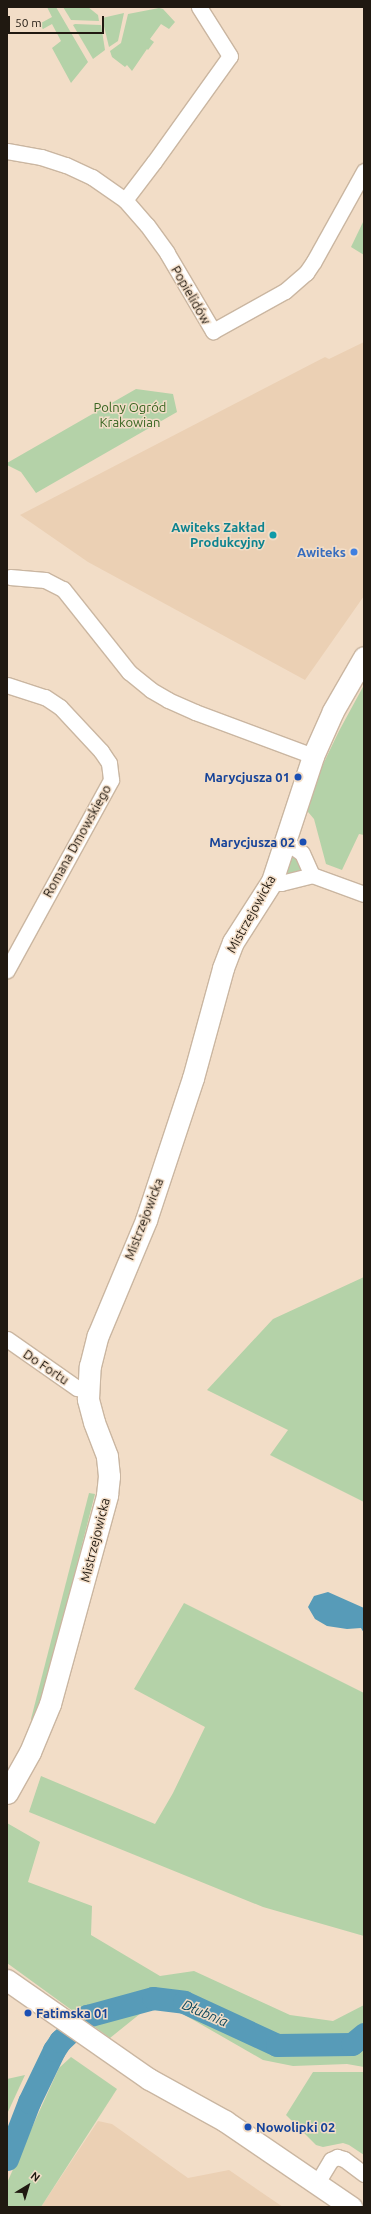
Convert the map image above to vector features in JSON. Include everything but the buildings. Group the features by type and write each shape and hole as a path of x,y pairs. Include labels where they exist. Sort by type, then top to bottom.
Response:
{"street":[{"path":"125,200 230,56 199,7"},
{"name":"Popielidów","path":"7,151 41,157 66,165 92,177 125,200 147,225 163,247 213,331 285,291 306,274 364,171"},
{"path":"10,577 45,580 63,589 129,672 151,690 168,700 195,712 313,756"},
{"name":"Mistrzejowicka","path":"7,1793 30,1752 50,1704 107,1495 109,1476 106,1456 91,1415 88,1390 90,1366 98,1335 146,1220 193,1078 223,968 234,942 272,881 286,842 298,797 313,756 340,698 364,657"},
{"name":"Romana Dmowskiego","path":"7,685 45,697 60,706 101,751 109,763 111,780 7,970"},
{"path":"286,842 302,853 312,875"},
{"path":"272,881 281,883 312,875 364,894"},
{"name":"Do Fortu","path":"7,1339 77,1388 88,1390"},
{"path":"7,1980 149,2079 225,2121 351,2207"},
{"path":"317,2183 331,2160 337,2157 344,2159 364,2174"}],"shaded area":[{"path":"364,342 364,596 305,680 88,562 20,515 325,357 329,359"},
{"path":"98,2121 112,2124 188,2178 229,2170 283,2207 41,2207"}],"green space":[{"path":"47,7 56,7 88,62 71,83 52,48 61,41 52,24 43,29 40,26 41,23 52,17"},
{"path":"63,7 88,7 98,15 99,21 71,20"},
{"path":"159,8 163,9 175,22 169,29 161,24 150,39 154,42 148,50 147,49 132,71 127,65 125,67 112,57 110,51 121,43 128,14"},
{"path":"124,13 118,41 109,47 102,18"},
{"path":"73,25 101,25 105,50 93,59"},
{"path":"364,220 364,255 351,247"},
{"name":"Polny Ogród Krakowian","path":"136,389 173,394 177,412 36,493 21,472 7,465 7,463"},
{"path":"364,685 364,835 359,834 342,870 326,864 314,819 303,806 339,731"},
{"path":"291,855 295,855 303,869 300,872 285,876 282,869"},
{"path":"364,1277 364,1502 270,1455 288,1430 207,1390 273,1319"},
{"path":"89,1493 95,1494 45,1689 32,1724 31,1719"},
{"path":"184,1603 364,1693 364,1936 263,1907 29,1812 41,1776 155,1824 173,1793 205,1727 134,1689"},
{"path":"7,1823 40,1842 28,1882 92,1906 91,1935 160,1976 194,1971 290,2015 333,2021 364,2005 364,2067 347,2064 293,2066 263,2060 169,2006 146,2009 110,2038 7,1963"},
{"path":"71,2057 117,2089 41,2207 7,2207 7,2183 59,2068"},
{"path":"313,2072 364,2072 364,2155 349,2145 343,2143 323,2147 316,2145 286,2115"},
{"path":"25,2075 7,2114 7,2079"}],"water":[{"path":"328,1592 364,1608 364,1633 361,1628 347,1629 327,1626 315,1619 308,1607 314,1596"}],"waterway":[{"name":"Dłubnia","path":"7,2159 29,2102 54,2050 60,2041 87,2016 153,1998 184,2002 277,2045 352,2044 364,2034"}],"place":[{"name":"Awiteks Zakład Produkcyjny","path":"273,535"},
{"name":"Awiteks","path":"354,552"},
{"name":"Marycjusza 01","path":"298,777"},
{"name":"Marycjusza 02","path":"303,842"},
{"name":"Fatimska 01","path":"28,2013"},
{"name":"Nowolipki 02","path":"248,2127"}]}
